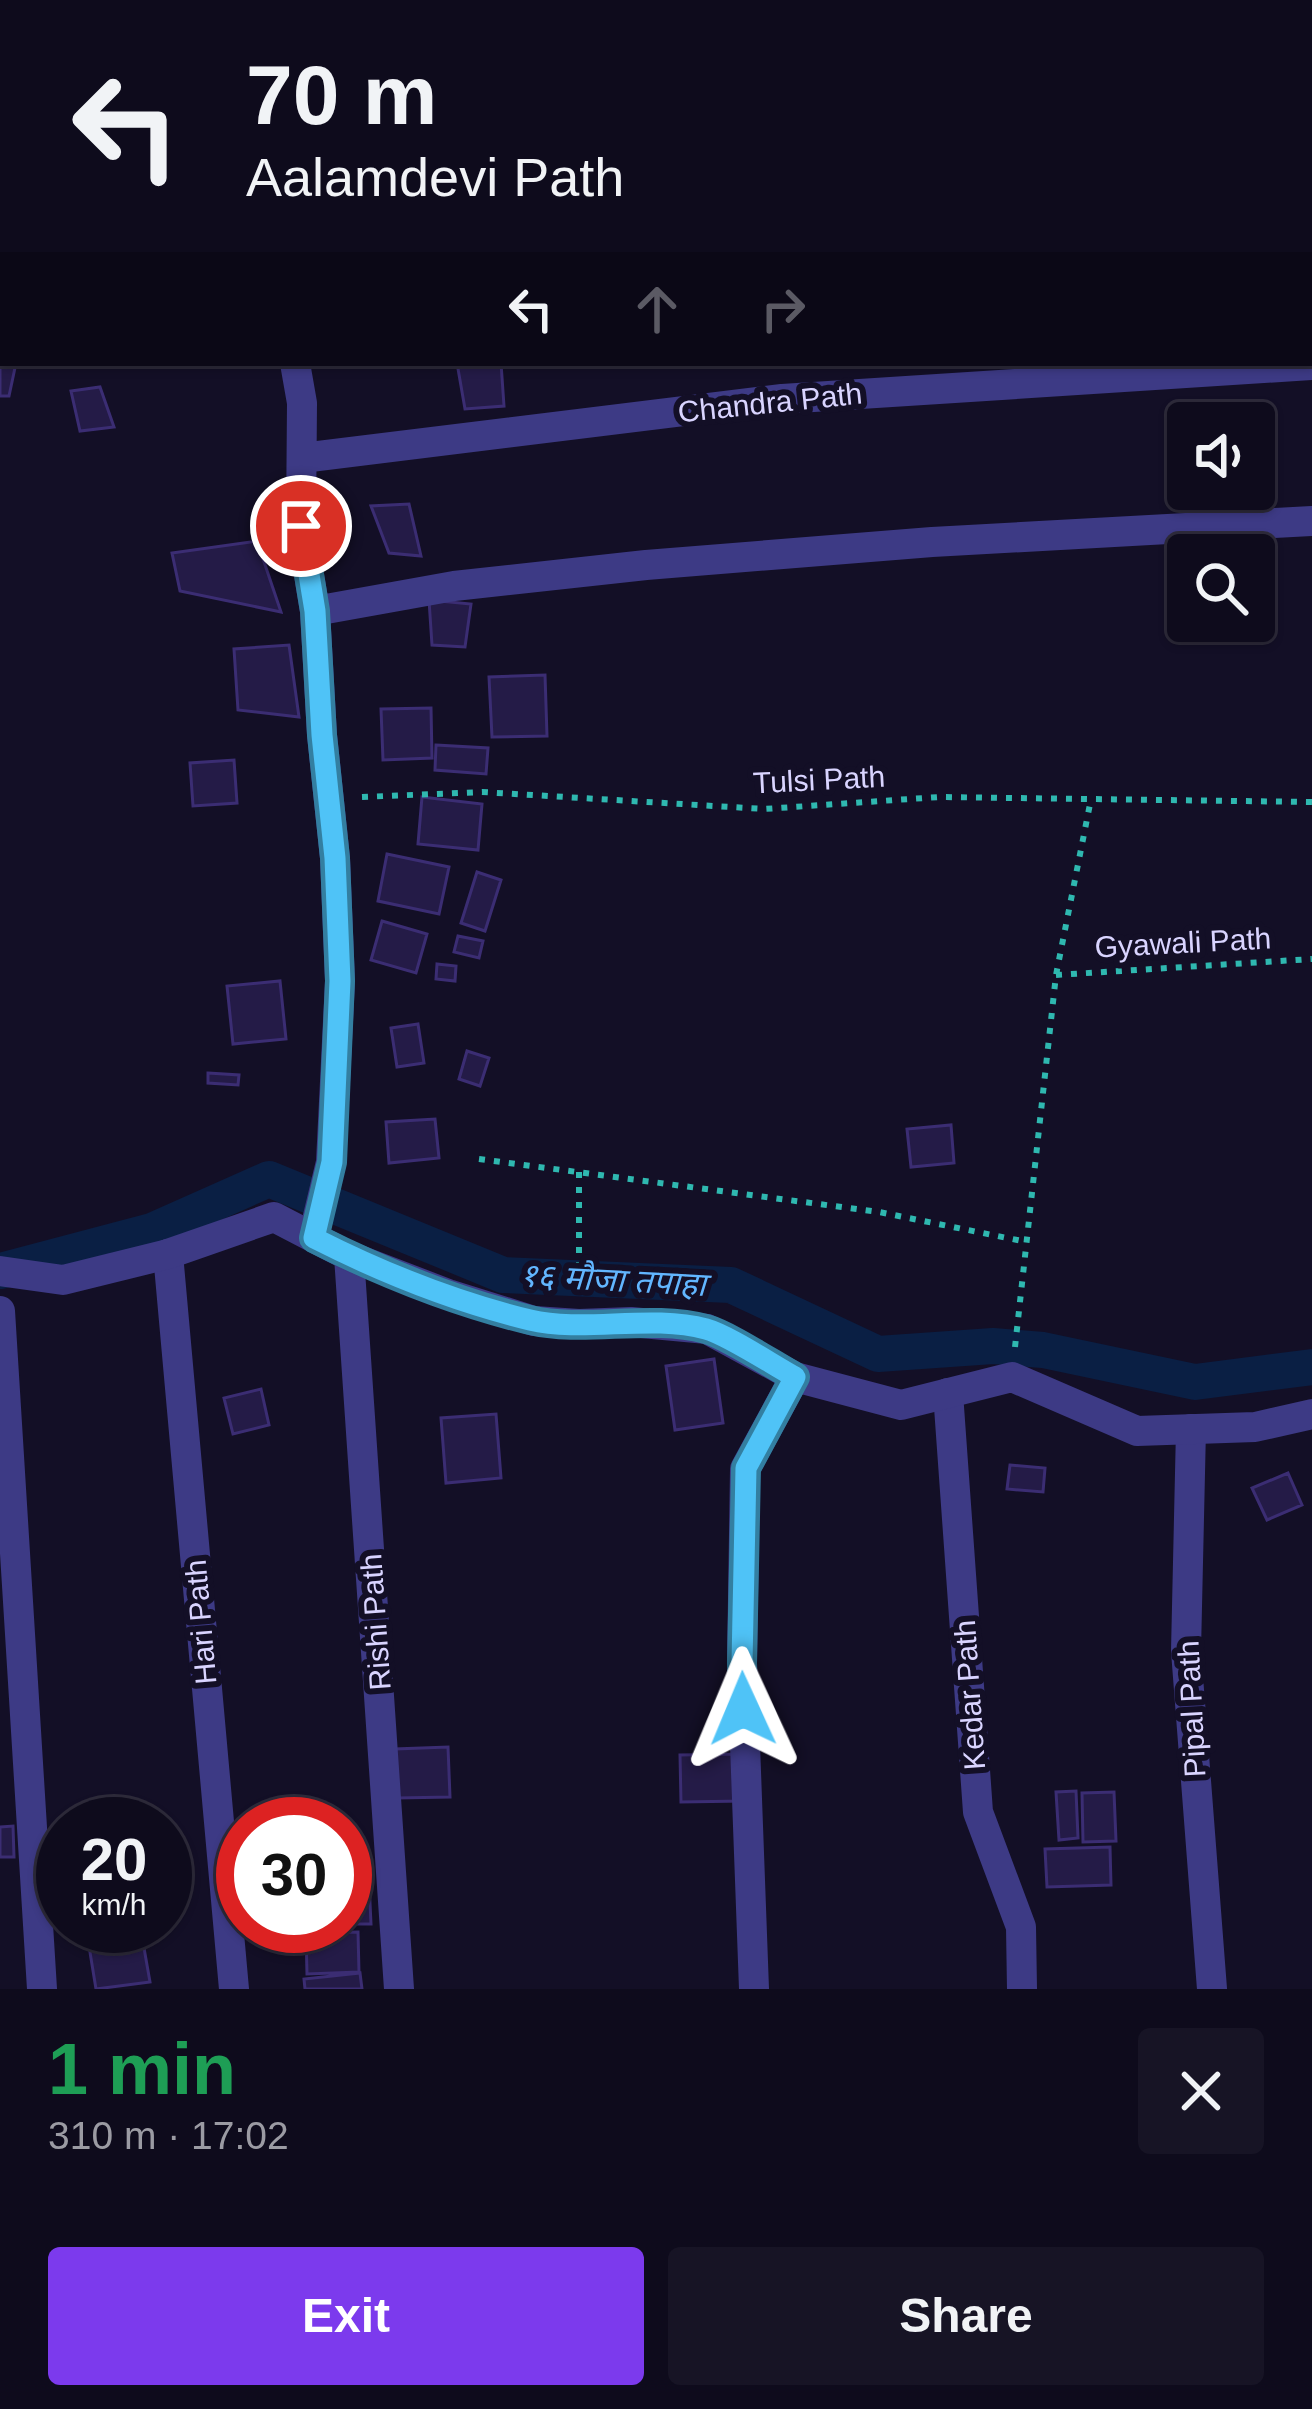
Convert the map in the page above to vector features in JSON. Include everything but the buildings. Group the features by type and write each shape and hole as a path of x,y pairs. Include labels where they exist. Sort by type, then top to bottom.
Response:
{"street":[{"path":"296,366 302,403 301,526 315,611 340,981 332,1162 314,1238"},
{"name":"Chandra Path","path":"302,458 782,398 1281,366"},
{"path":"315,611 454,586 646,565 932,542 1312,521"},
{"path":"0,1271 63,1280 168,1255 274,1217 349,1256 534,1321 707,1329 795,1377 901,1405 1012,1377 1137,1431 1255,1427 1312,1414"},
{"name":"Hari Path","path":"168,1255 234,1989"},
{"name":"Rishi Path","path":"349,1256 399,1989"},
{"path":"0,1311 42,1989"},
{"path":"754,1989 742,1663 746,1468 795,1377"},
{"name":"Kedar Path","path":"948,1393 978,1812 1021,1927 1022,1989"},
{"name":"Pipal Path","path":"1191,1429 1186,1651 1212,1989"}],"path":[{"name":"Tulsi Path","path":"328,798 482,792 764,809 939,797 1312,802"},
{"path":"1012,1377 1056,975 1091,799"},
{"name":"Gyawali Path","path":"1056,975 1312,959"},
{"path":"479,1159 879,1212 1027,1242"},
{"path":"579,1171 579,1324"}],"waterway":[{"name":"१६ मौजा तपाहा","path":"0,1271 152,1231 269,1179 503,1275 731,1285 878,1354 993,1346 1043,1350 1195,1382 1312,1367"}],"route":[{"path":"301,526 315,611 340,981 332,1162 314,1238 448,1294 534,1321 707,1329 795,1377 746,1468 743,1709"}]}
